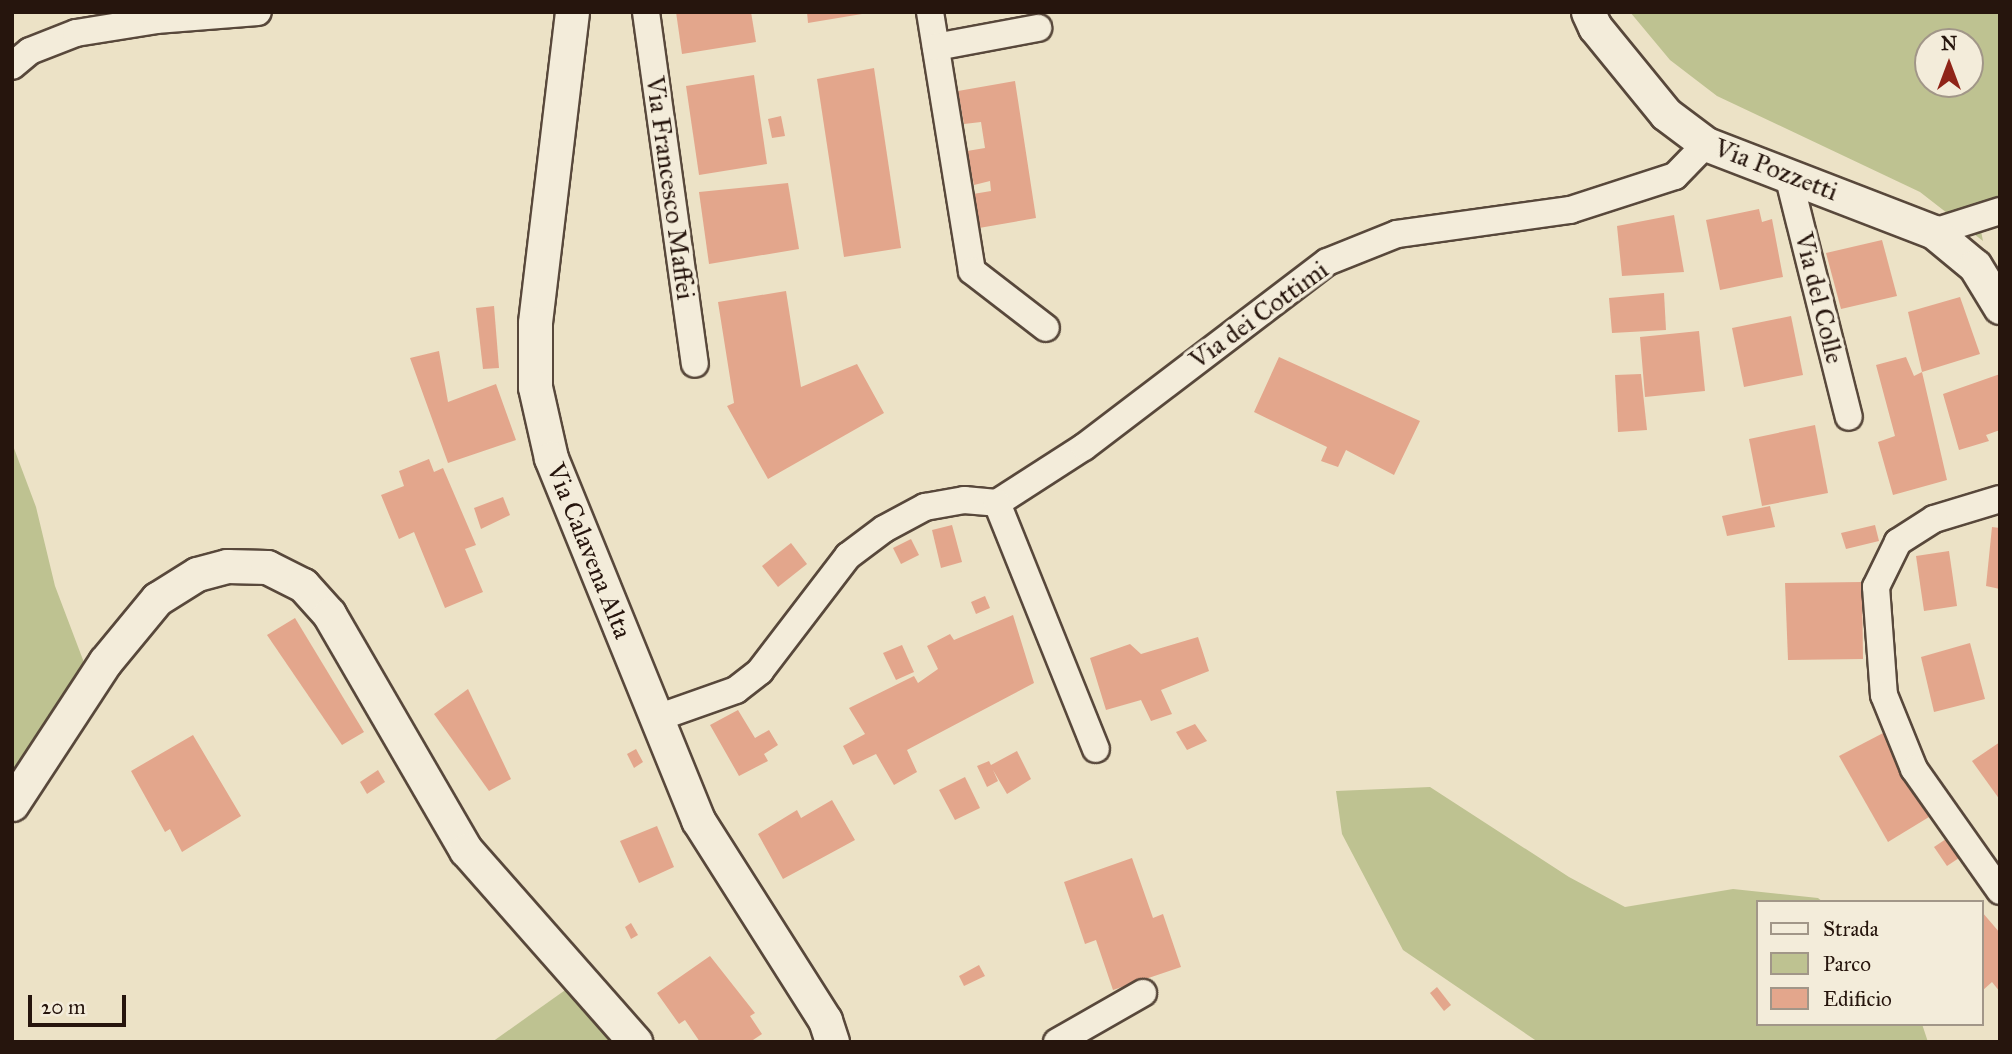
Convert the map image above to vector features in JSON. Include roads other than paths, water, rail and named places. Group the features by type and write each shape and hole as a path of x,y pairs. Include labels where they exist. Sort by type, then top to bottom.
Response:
{"street":[{"path":"12,66 30,51 76,33 156,20 258,12"},
{"name":"Via Calavena Alta","path":"572,12 535,323 535,387 551,458 698,820 825,1020 832,1042"},
{"name":"Via Francesco Maffei","path":"646,12 695,364"},
{"path":"930,12 972,271 1046,328"},
{"name":"Via Pozzetti","path":"1588,12 1667,114 1706,144 1789,179 1879,208 1934,232 1975,266 2000,307"},
{"path":"936,47 1038,28"},
{"name":"Via dei Cottimi","path":"997,503 1084,447 1326,262 1397,234 1570,210 1675,176 1706,144"},
{"name":"Via del Colle","path":"1789,179 1849,417"},
{"path":"1934,232 2000,211"},
{"path":"2000,499 1934,519 1898,542 1876,587 1884,695 1914,769 2000,891"},
{"path":"657,718 736,690 760,671 848,556 884,529 925,508 964,500 997,503 1096,749"},
{"path":"12,804 105,662 157,599 197,574 227,566 267,567 303,585 329,614 466,850 635,1042"},
{"path":"1057,1042 1143,993"}]}
